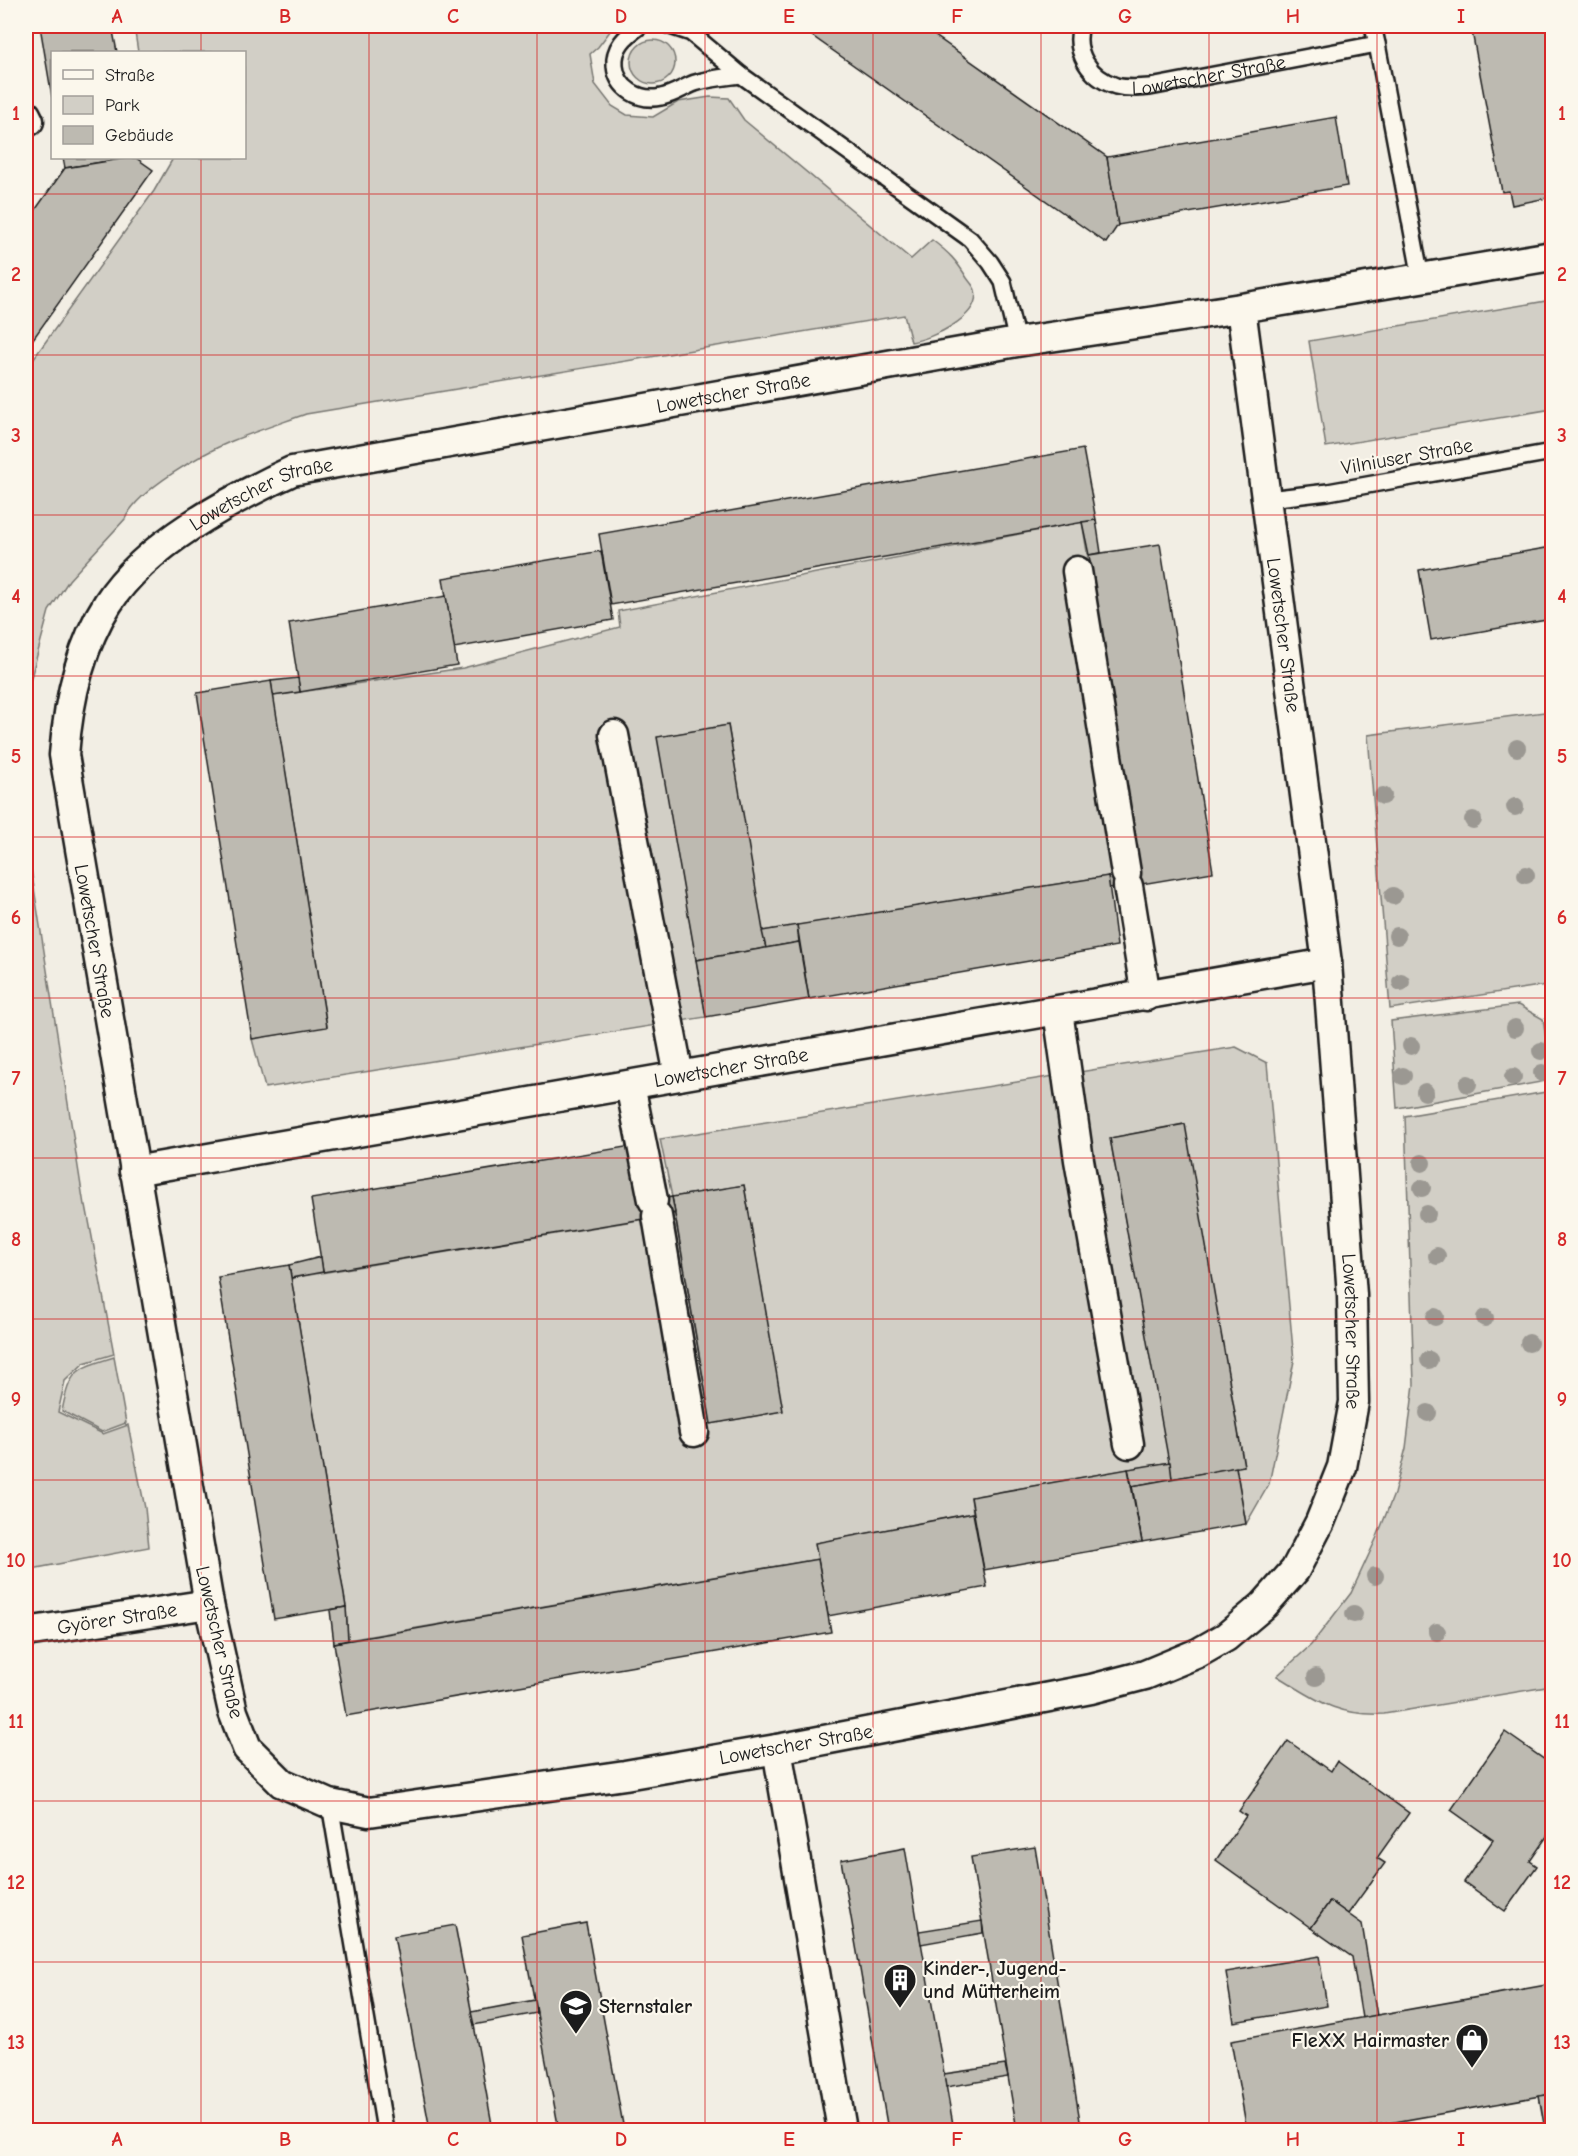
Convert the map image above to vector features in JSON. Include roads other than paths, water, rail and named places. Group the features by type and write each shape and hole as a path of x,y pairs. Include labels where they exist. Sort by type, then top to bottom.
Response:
{"street":[{"name":"Lowetscher Straße","path":"1242,308 1327,963 1352,1295 1354,1402 1342,1467 1320,1522 1295,1570 1264,1605 1226,1637 1198,1653 1145,1675 1091,1689 777,1749 426,1806 369,1812 330,1804 282,1783 247,1748 232,1712 209,1604 64,755 67,718 82,660 109,603 130,575 196,522 239,496 292,471 1017,342 1242,308 1552,256"},
{"path":"1077,571 1146,996"},
{"path":"615,735 679,1076"},
{"name":"Lowetscher Straße","path":"134,1171 1327,963"},
{"path":"1058,1011 1079,1160 1129,1444"},
{"path":"630,1085 655,1208 694,1432"},
{"name":"Györer Straße","path":"26,1632 209,1604"},
{"path":"777,1749 842,2130"}],"lane":[{"path":"640,26 625,36 614,56 615,74 626,90 642,97 661,97 696,82 741,75"},
{"path":"670,26 691,33 741,75 970,239 990,262 1003,282 1017,342"},
{"name":"Lowetscher Straße","path":"1082,26 1079,46 1092,72 1104,81 1132,88 1150,87 1377,44"},
{"path":"1373,26 1421,278"},
{"name":"Vilniuser Straße","path":"1268,499 1328,492 1552,452"},
{"path":"330,1804 385,2130"}],"place":[{"name":"Kinder-, Jugend- und Mütterheim","path":"900,2009"},
{"name":"Sternstaler","path":"576,2035"},
{"name":"FleXX Hairmaster","path":"1472,2069"}]}
